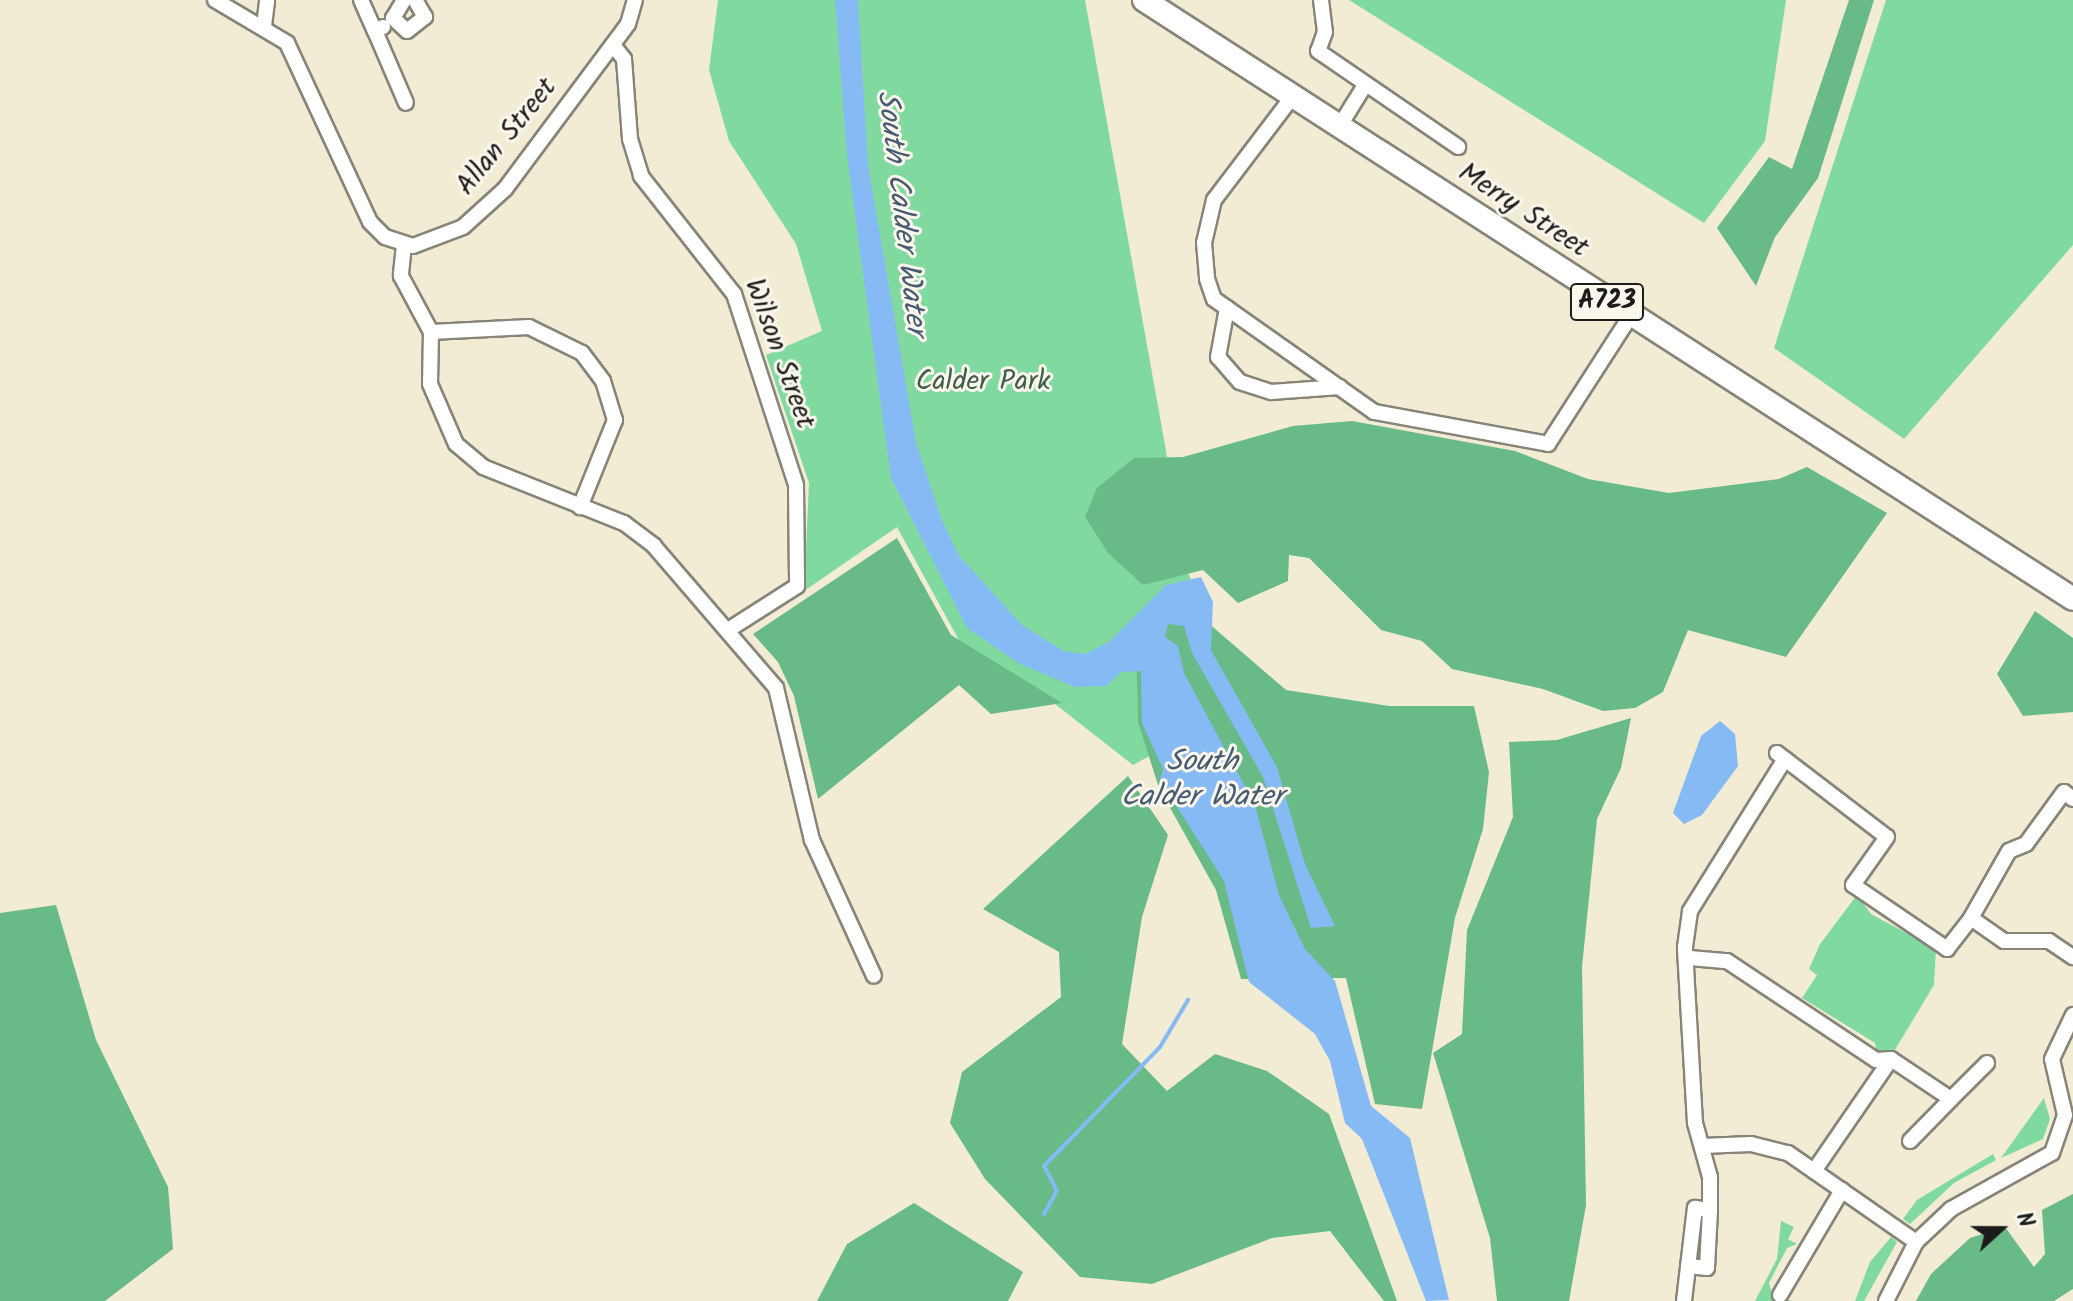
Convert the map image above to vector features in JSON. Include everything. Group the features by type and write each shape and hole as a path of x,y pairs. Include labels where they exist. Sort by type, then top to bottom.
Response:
{"main road":[{"name":"Merry Street","path":"1144,0 1630,317 2073,599"}],"street":[{"path":"215,0 264,26 293,53 370,222 404,245 401,276 431,332 430,384 456,444 483,467 580,507 654,546 776,688 812,840 874,976"},
{"path":"264,26 267,0"},
{"path":"361,0 406,103"},
{"path":"395,22 395,8 404,0"},
{"path":"395,22 407,31 420,26 424,12 415,0"},
{"name":"Allan Street","path":"404,245 439,241 486,209 613,45 635,0"},
{"path":"1321,0 1325,32 1318,51 1458,147"},
{"path":"375,31 395,22"},
{"name":"Wilson Street","path":"613,45 624,59 630,139 641,176 734,294 796,485 797,586 728,630"},
{"path":"1339,127 1365,85"},
{"path":"1293,96 1214,200 1204,243 1207,279 1227,308 1374,412 1548,444 1630,317"},
{"path":"1227,308 1218,357 1240,382 1271,392 1340,387"},
{"path":"431,332 529,327 582,353 603,381 615,420 580,507"},
{"path":"1684,1301 1695,1208 1710,1210 1702,1146 1695,1123 1690,958 1686,936 1701,884 1781,756 1887,837 1853,885 1947,949 1971,918 2009,851 2026,844 2064,792 2073,799"},
{"path":"1971,918 2004,941 2049,941 2073,957"},
{"path":"1690,958 1727,961 1876,1060 1891,1059 1951,1099"},
{"path":"1886,1301 1916,1242 1976,1191 2052,1153 2065,1115 2052,1059 2073,1015"},
{"path":"1814,1171 1891,1059"},
{"path":"1910,1141 1987,1063"},
{"path":"1702,1146 1770,1147 1814,1171 1916,1242"},
{"path":"1780,1295 1842,1190"}],"green space":[{"name":"Calder Park","path":"718,0 1085,0 1188,573 1247,703 1133,765 1041,693 972,664 897,527 804,591 809,483 766,355 822,331 796,244 729,141 709,70"},
{"path":"1349,0 1786,0 1765,141 1704,223"},
{"path":"1849,0 1874,0 1818,178 1775,237 1756,286 1717,228 1769,157 1792,169"},
{"path":"1886,0 2073,0 2073,245 1904,439 1774,348"},
{"path":"1352,421 1515,451 1588,479 1669,493 1779,479 1807,467 1887,513 1786,657 1688,630 1663,692 1635,708 1603,711 1543,689 1452,669 1422,641 1381,630 1309,558 1289,555 1288,581 1238,603 1203,570 1143,585 1108,553 1085,517 1097,488 1134,458 1183,457 1293,426"},
{"path":"897,538 951,635 1062,703 991,714 959,685 818,799 794,696 778,662 753,634"},
{"path":"1192,609 1286,690 1389,706 1474,706 1489,772 1483,829 1455,918 1422,1109 1375,1104 1346,978 1241,979 1216,890 1159,788 1138,722 1136,643"},
{"path":"2035,611 2073,638 2073,712 2023,716 1997,674"},
{"path":"1631,718 1621,768 1597,819 1582,967 1586,1205 1569,1301 1497,1301 1490,1238 1433,1053 1462,1034 1467,930 1513,817 1509,742 1557,740"},
{"path":"1128,776 1168,835 1142,917 1122,1044 1167,1091 1215,1054 1267,1071 1329,1114 1397,1301 1384,1301 1330,1231 1272,1238 1152,1284 1080,1277 985,1179 950,1123 962,1072 1061,997 1059,952 983,909"},
{"path":"1857,895 1871,914 1936,949 1934,985 1893,1053 1877,1053 1875,1043 1802,998 1817,975 1809,969 1820,944"},
{"path":"56,905 96,1040 168,1187 173,1249 105,1301 0,1301 0,913"},
{"path":"2044,1098 2050,1119 2043,1139 2001,1158"},
{"path":"1993,1154 1996,1160 1954,1183 1910,1224 1903,1219 1917,1200"},
{"path":"2073,1194 2073,1289 2054,1301 1916,1301 1931,1274 1970,1238 2005,1227 2034,1267 2045,1254 2042,1210"},
{"path":"914,1203 1023,1272 1008,1301 817,1301 847,1244"},
{"path":"1781,1221 1794,1227 1788,1239 1797,1244 1787,1248 1769,1283 1772,1294 1792,1301 1755,1301 1777,1259"},
{"path":"1891,1237 1897,1242 1864,1301 1855,1301 1870,1262"}],"water":[{"name":"South Calder Water","path":"835,0 858,0 868,165 916,443 943,523 959,556 1022,625 1063,651 1085,654 1109,642 1166,585 1201,577 1213,602 1211,650 1277,767 1305,864 1335,926 1311,928 1263,777 1192,653 1184,626 1168,624 1165,637 1178,646 1184,673 1255,805 1279,895 1305,949 1335,981 1371,1106 1410,1138 1449,1300 1426,1301 1362,1139 1345,1123 1330,1061 1315,1034 1249,982 1224,881 1160,780 1163,769 1142,723 1141,671 1121,672 1106,686 1075,687 1020,664 967,628 891,478 847,156"},
{"path":"1720,721 1735,734 1738,766 1702,815 1684,824 1673,813 1701,736"}],"waterway":[{"path":"1044,1214 1057,1191 1044,1166 1160,1047 1188,1000"}]}
